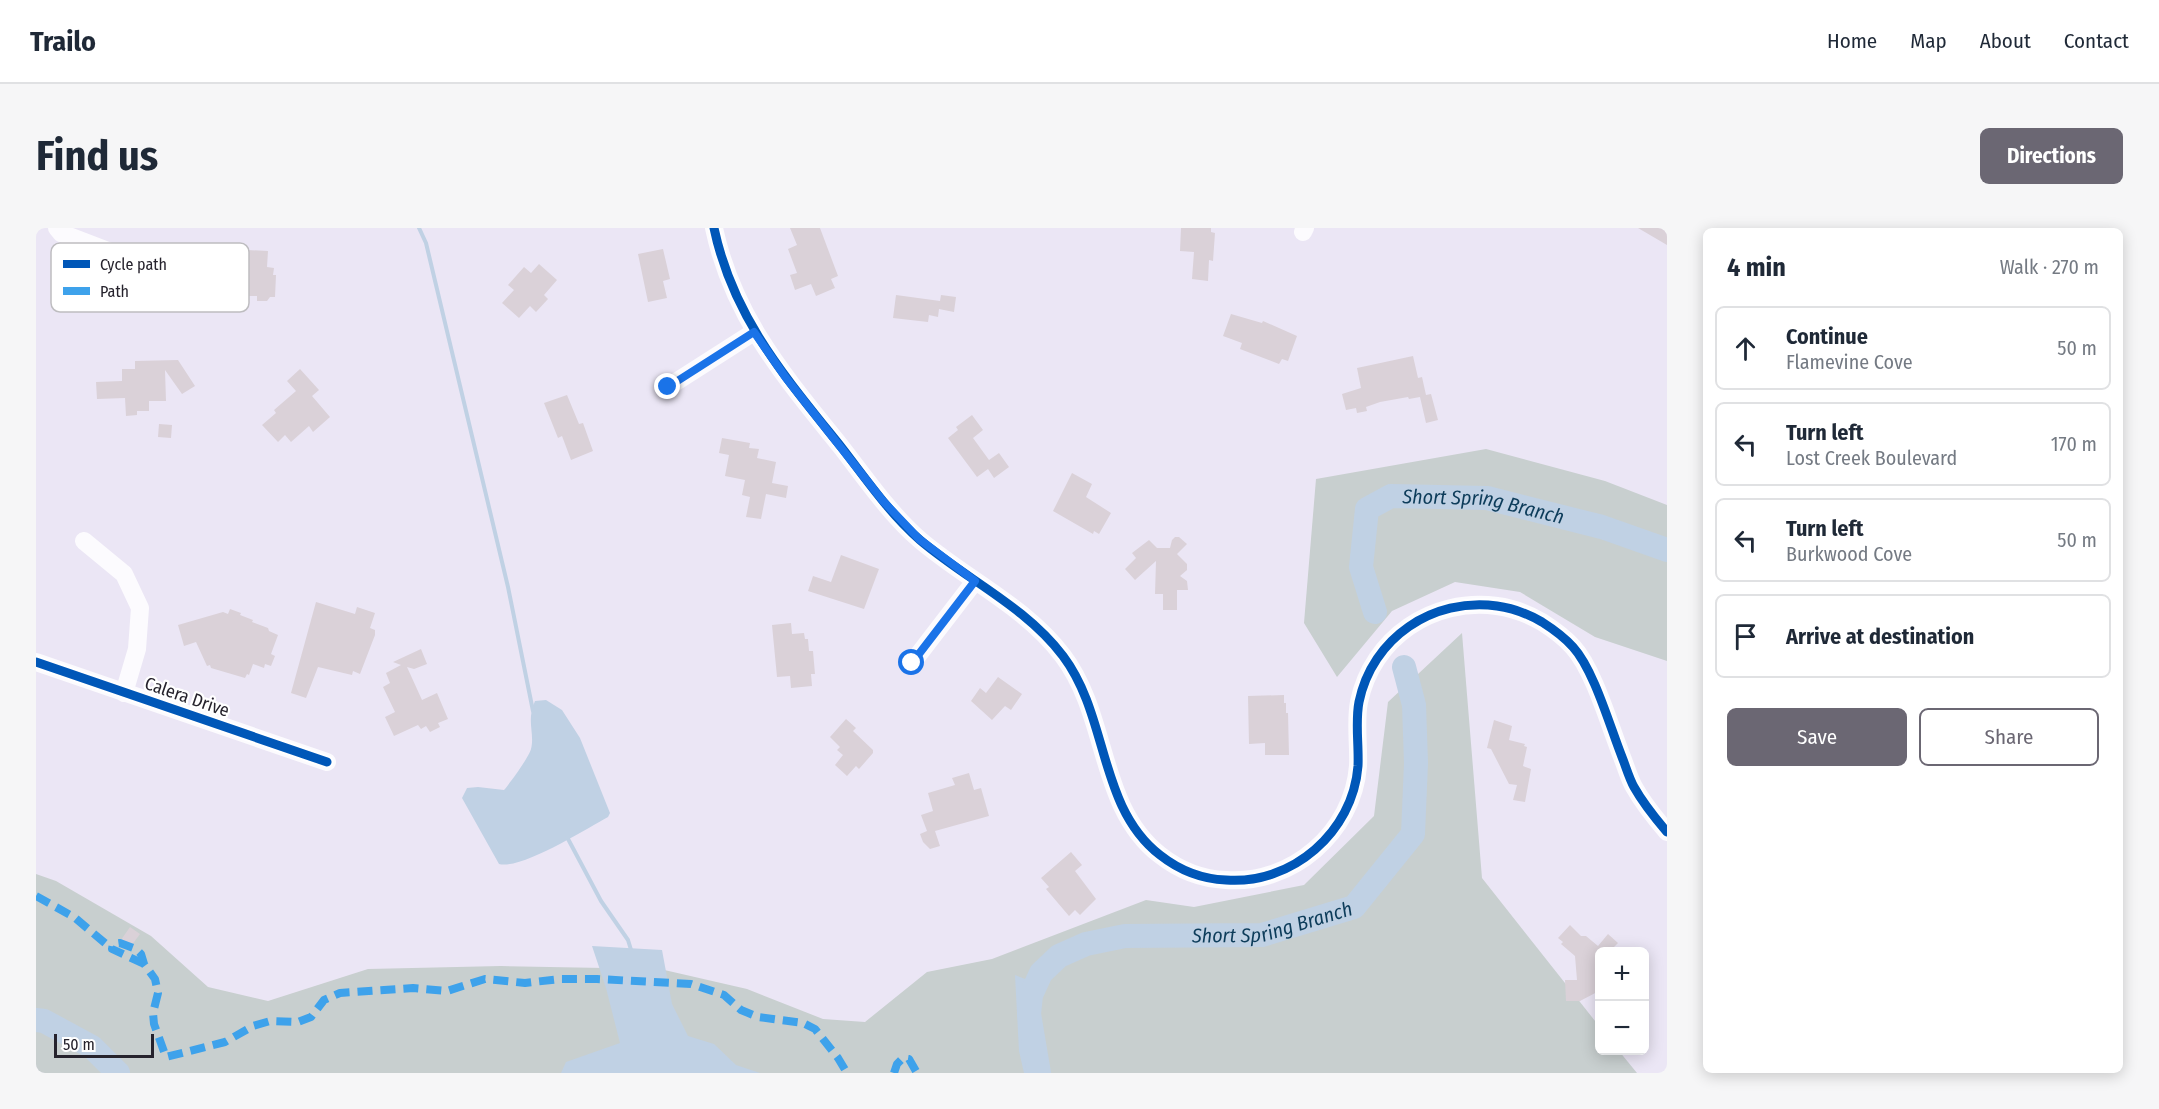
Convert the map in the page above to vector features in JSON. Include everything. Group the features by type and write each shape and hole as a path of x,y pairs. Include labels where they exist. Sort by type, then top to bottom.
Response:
{"street":[{"path":"57,228 61,233 87,243"},
{"path":"714,228 718,249 733,290 754,332 786,378 883,501 919,539 1021,612 1065,658 1086,696 1118,800 1132,827 1147,846 1174,866 1203,877 1230,881 1260,878 1281,872 1307,858 1324,842 1349,802 1358,769 1359,704 1366,678 1379,656 1410,624 1428,614 1453,607 1477,604 1501,606 1526,613 1551,628 1574,648 1588,671 1632,785 1653,817 1667,832"},
{"path":"668,387 754,332"},
{"name":"Calera Drive","path":"84,541 124,574 140,608 137,649 124,693"},
{"path":"912,663 975,581"},
{"name":"Calera Drive","path":"36,662 327,762"}],"shaded area":[{"path":"1486,449 1605,481 1667,505 1667,661 1595,637 1520,592 1455,582 1392,611 1337,677 1304,623 1316,479"},
{"path":"1462,633 1482,878 1595,1021 1595,1055 1622,1055 1637,1073 36,1073 36,874 56,881 151,936 208,987 268,1001 368,969 501,966 660,969 747,989 823,1019 865,1022 927,972 992,959 1146,900 1194,907 1304,885 1374,816 1388,702"}],"water":[{"path":"546,700 562,710 580,738 610,813 608,817 570,839 537,855 522,861 499,864 462,798 467,788 504,790 530,753 531,715 535,701"},
{"path":"592,946 662,950 672,1004 688,1036 714,1044 736,1065 760,1073 561,1073 566,1062 620,1043 606,988"},
{"path":"1015,975 1038,984 1036,1016 1048,1073 1024,1073 1019,1051"}],"building":[{"path":"790,228 820,228 838,276 831,279 835,288 816,296 811,284 795,290 790,275 797,273 788,249 797,245"},
{"path":"1181,228 1211,228 1211,232 1215,233 1213,261 1209,260 1208,281 1192,279 1194,252 1180,251"},
{"path":"1638,228 1667,228 1667,245"},
{"path":"663,249 670,279 663,281 667,298 648,302 638,254"},
{"path":"249,250 268,251 267,267 274,268 273,275 276,275 275,297 270,297 267,301 257,301 257,296 249,296"},
{"path":"539,264 557,280 544,295 548,299 536,312 530,306 519,318 502,303 514,290 508,285 524,267 531,273"},
{"path":"896,295 940,301 941,295 956,297 954,312 939,309 938,317 929,315 928,322 893,318"},
{"path":"1231,314 1262,323 1263,321 1297,336 1288,361 1282,359 1279,364 1240,349 1242,343 1223,336"},
{"path":"1413,356 1418,378 1422,377 1426,395 1431,394 1438,420 1426,423 1420,397 1380,402 1366,407 1367,411 1357,413 1356,408 1346,410 1342,394 1361,388 1357,368"},
{"path":"178,360 195,386 182,394 165,370 166,401 149,401 149,411 137,411 137,415 126,416 125,398 97,399 96,382 122,381 122,369 135,369 135,361"},
{"path":"300,369 319,390 312,396 330,417 313,432 309,426 291,442 285,435 278,442 262,425 276,413 274,410 296,391 287,381"},
{"path":"567,395 579,424 583,423 593,451 571,460 562,436 558,438 544,403"},
{"path":"972,415 983,430 973,438 989,460 999,453 1009,467 994,478 988,469 977,477 948,438 958,430 956,427"},
{"path":"159,424 172,425 171,438 158,437"},
{"path":"722,438 750,443 749,448 759,449 757,458 776,462 772,483 788,486 786,498 766,494 761,519 746,517 750,497 742,495 745,480 725,476 729,455 719,453"},
{"path":"1072,473 1092,484 1086,497 1111,513 1099,534 1094,531 1093,534 1053,511"},
{"path":"1175,537 1179,537 1187,544 1177,554 1187,564 1187,570 1180,576 1187,581 1188,590 1177,590 1177,610 1163,610 1163,594 1155,594 1156,561 1135,580 1125,569 1136,558 1132,553 1149,540 1157,548 1170,548"},
{"path":"841,555 879,569 864,609 808,591 813,576 831,582"},
{"path":"316,602 355,614 357,607 375,613 370,628 375,630 375,635 360,674 353,671 352,675 318,667 306,698 291,693"},
{"path":"230,609 278,635 271,654 275,656 271,666 265,664 264,668 253,664 249,675 247,674 245,678 211,668 210,665 207,666 196,642 184,646 178,625 223,612 228,614"},
{"path":"791,623 792,634 804,633 805,639 808,639 809,651 813,651 815,674 811,674 812,686 791,688 790,676 777,677 772,625"},
{"path":"421,649 427,664 414,669 407,667 422,700 437,693 448,719 438,723 440,727 430,732 426,726 421,729 418,725 394,736 385,717 395,712 383,687 390,683 386,673 401,665 393,662"},
{"path":"998,677 1022,694 1011,710 1005,706 992,720 971,701 980,688 986,693"},
{"path":"1284,695 1286,713 1288,713 1289,755 1265,755 1265,743 1249,744 1248,696"},
{"path":"846,719 856,728 853,731 873,750 859,769 856,766 847,776 835,765 843,755 837,750 840,747 830,737"},
{"path":"1494,720 1512,726 1509,740 1525,744 1524,746 1527,747 1523,766 1531,769 1525,802 1513,800 1517,785 1509,784 1491,749 1487,748"},
{"path":"969,773 974,790 981,788 989,816 935,831 940,846 930,849 923,842 920,834 927,831 921,815 933,811 928,793 955,785 952,778"},
{"path":"1071,852 1082,865 1075,871 1096,899 1080,915 1075,910 1069,916 1046,889 1049,887 1041,878"},
{"path":"1570,925 1581,936 1586,936 1598,946 1608,934 1618,943 1614,947 1595,947 1595,993 1580,1001 1566,1001 1565,980 1577,980 1575,956 1561,944 1563,942 1558,938"},
{"path":"130,927 140,934 131,946 121,940"}],"waterway":[{"path":"419,228 426,243 508,587 533,711"},
{"name":"Short Spring Branch","path":"1375,612 1361,567 1367,509 1391,496 1487,498 1602,527 1667,550"},
{"name":"Short Spring Branch","path":"1039,1073 1029,1014 1031,995 1041,973 1059,956 1086,944 1125,936 1262,935 1354,907 1413,834 1416,763 1414,705 1404,667"},
{"path":"567,837 601,901 628,940 632,953"},
{"name":"Short Spring Branch","path":"36,1020 44,1021 92,1047 118,1073"}],"marked path":[{"path":"36,896 74,917 112,949"},
{"path":"144,964 112,949 113,944 120,943 136,949 155,979 158,993 153,1013 154,1024 166,1057 225,1042 253,1026 270,1021 298,1022 311,1017 324,1000 340,993 413,988 447,991 485,979 525,983 560,979 597,979 691,984 724,995 741,1010 758,1017 803,1023 815,1029 847,1073"},
{"path":"894,1073 897,1064 903,1058 909,1059 917,1073"}],"cycle path":[{"path":"714,228 734,290 764,346 879,496 920,540 1031,622 1063,656 1078,680 1089,706 1114,787 1125,812 1140,835 1167,860 1191,873 1208,878 1250,879 1274,874 1295,864 1315,850 1345,812 1354,790 1358,766 1359,702 1366,679 1377,659 1392,641 1409,627 1450,608 1473,605 1503,607 1526,614 1542,622 1573,647 1595,684 1632,784 1645,805 1667,832"},
{"path":"36,662 327,762"}],"route":[{"path":"668,387 754,332 786,378 883,501 919,539 975,581 912,663"}]}
